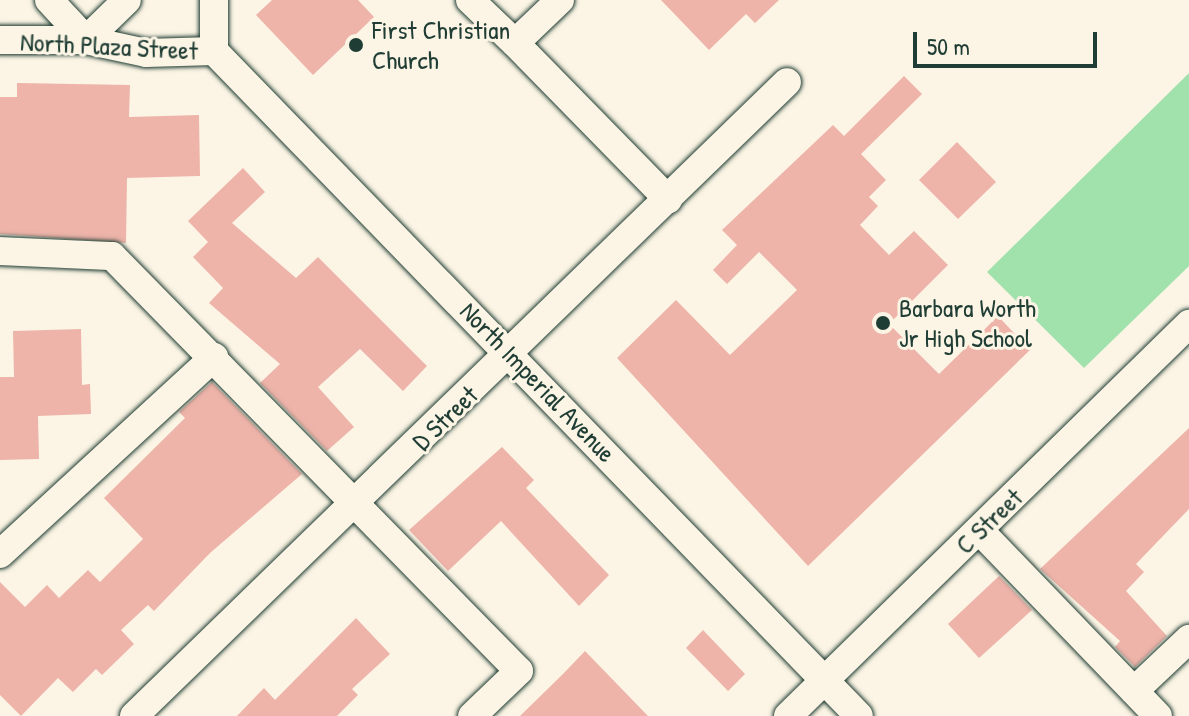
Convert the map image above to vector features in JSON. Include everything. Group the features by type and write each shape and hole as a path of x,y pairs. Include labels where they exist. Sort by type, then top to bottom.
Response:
{"street":[{"path":"49,0 86,40 127,0"},
{"name":"North Plaza Street","path":"0,40 86,40 146,53 214,51 214,0"},
{"path":"470,0 668,199"},
{"path":"515,43 560,0"},
{"name":"North Imperial Avenue","path":"214,51 859,716"},
{"name":"D Street","path":"134,716 359,502 787,82"},
{"path":"0,251 112,256 359,502 519,671 472,716"},
{"name":"C Street","path":"788,716 1189,324"},
{"path":"0,554 214,357"},
{"path":"979,530 1158,716"},
{"path":"1134,691 1189,639"}],"green space":[{"path":"1189,73 1189,266 1084,368 987,272"}],"building":[{"path":"272,0 358,0 374,17 313,75 256,15"},
{"path":"661,0 779,0 755,23 746,14 709,50"},
{"path":"904,76 922,94 861,154 886,180 869,197 878,206 860,225 889,255 914,231 948,265 889,324 939,374 998,316 1030,350 808,566 617,358 676,300 730,355 797,290 759,252 727,284 713,270 737,245 722,230 833,125 844,136"},
{"path":"17,83 130,85 129,117 199,115 200,176 127,178 126,243 0,234 0,97 17,97"},
{"path":"957,142 996,182 958,219 919,180"},
{"path":"243,168 265,192 232,223 296,278 318,257 427,366 403,391 360,349 318,387 354,427 327,451 260,383 280,364 209,303 223,288 193,257 208,242 188,221"},
{"path":"81,329 82,385 90,384 91,414 38,416 39,459 0,460 0,377 14,377 13,331"},
{"path":"212,382 302,474 210,553 154,611 148,605 121,630 134,644 102,675 96,669 73,692 58,678 21,716 0,695 0,582 25,607 47,585 59,598 88,570 100,582 143,539 104,498 185,418 179,412"},
{"path":"1189,428 1189,509 1136,564 1144,572 1126,591 1167,636 1135,667 1115,647 1120,641 1040,569"},
{"path":"502,447 534,480 526,488 609,575 579,606 501,521 448,571 409,530"},
{"path":"999,576 1032,610 979,658 948,624"},
{"path":"356,618 390,654 352,689 358,695 337,716 237,716 264,688 275,700"},
{"path":"703,630 745,674 728,691 686,648"},
{"path":"585,651 648,716 520,716 563,674"}],"place":[{"name":"First Christian Church","path":"356,45"},
{"name":"Barbara Worth Jr High School","path":"883,323"}]}
